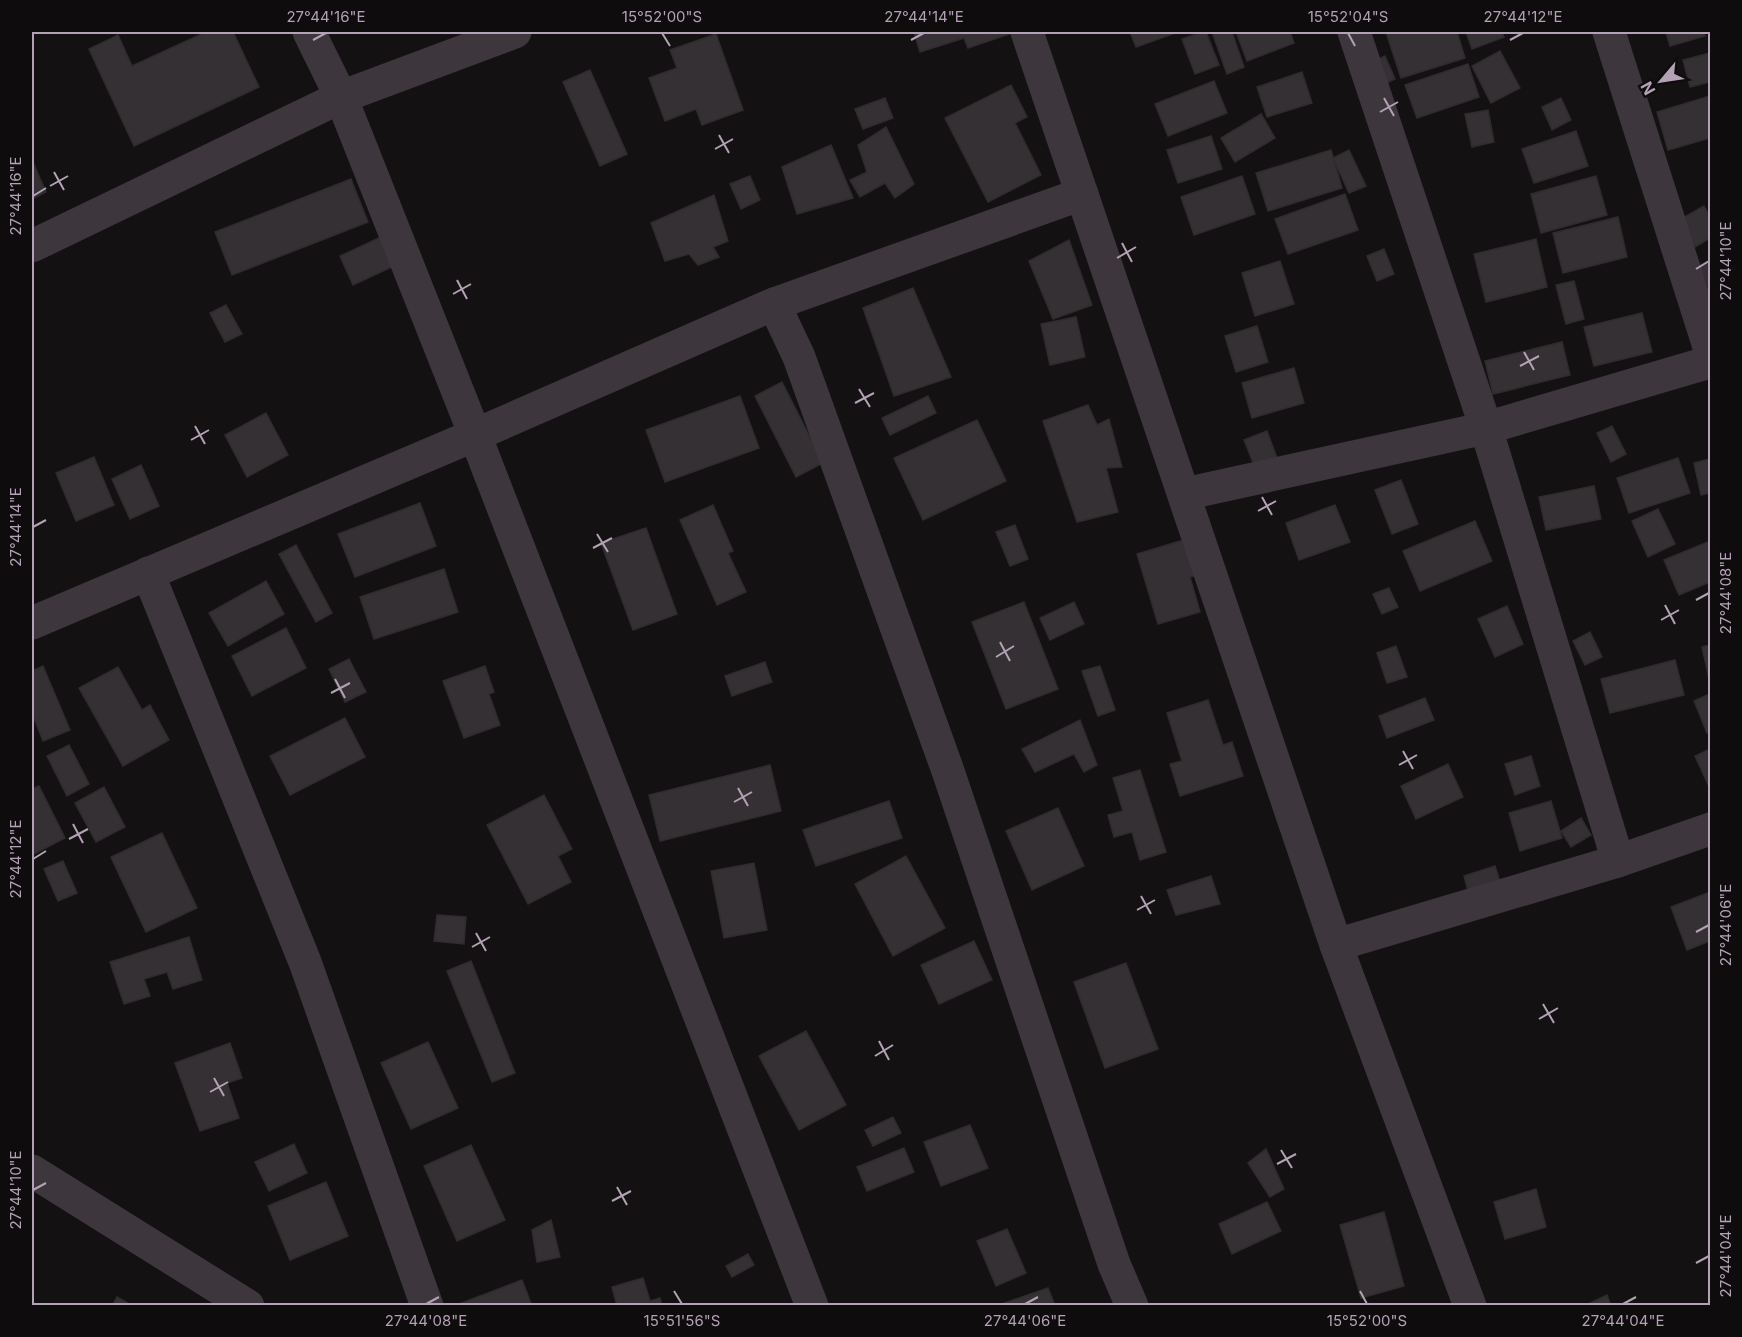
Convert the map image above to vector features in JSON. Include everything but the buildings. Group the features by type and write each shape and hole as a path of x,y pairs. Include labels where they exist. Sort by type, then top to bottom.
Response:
{"street":[{"path":"309,32 341,97 475,435 812,1305"},
{"path":"32,246 341,97 515,32"},
{"path":"1027,32 1336,945 1470,1305"},
{"path":"1354,32 1486,429 1618,861"},
{"path":"1609,32 1710,350"},
{"path":"32,624 475,435 774,304 1082,194"},
{"path":"774,304 799,357 893,616 967,827 1114,1264 1132,1305"},
{"path":"1184,494 1486,429 1710,362"},
{"path":"148,573 305,962 427,1305"},
{"path":"1336,945 1618,861 1710,829"},
{"path":"32,1171 249,1305"}]}
